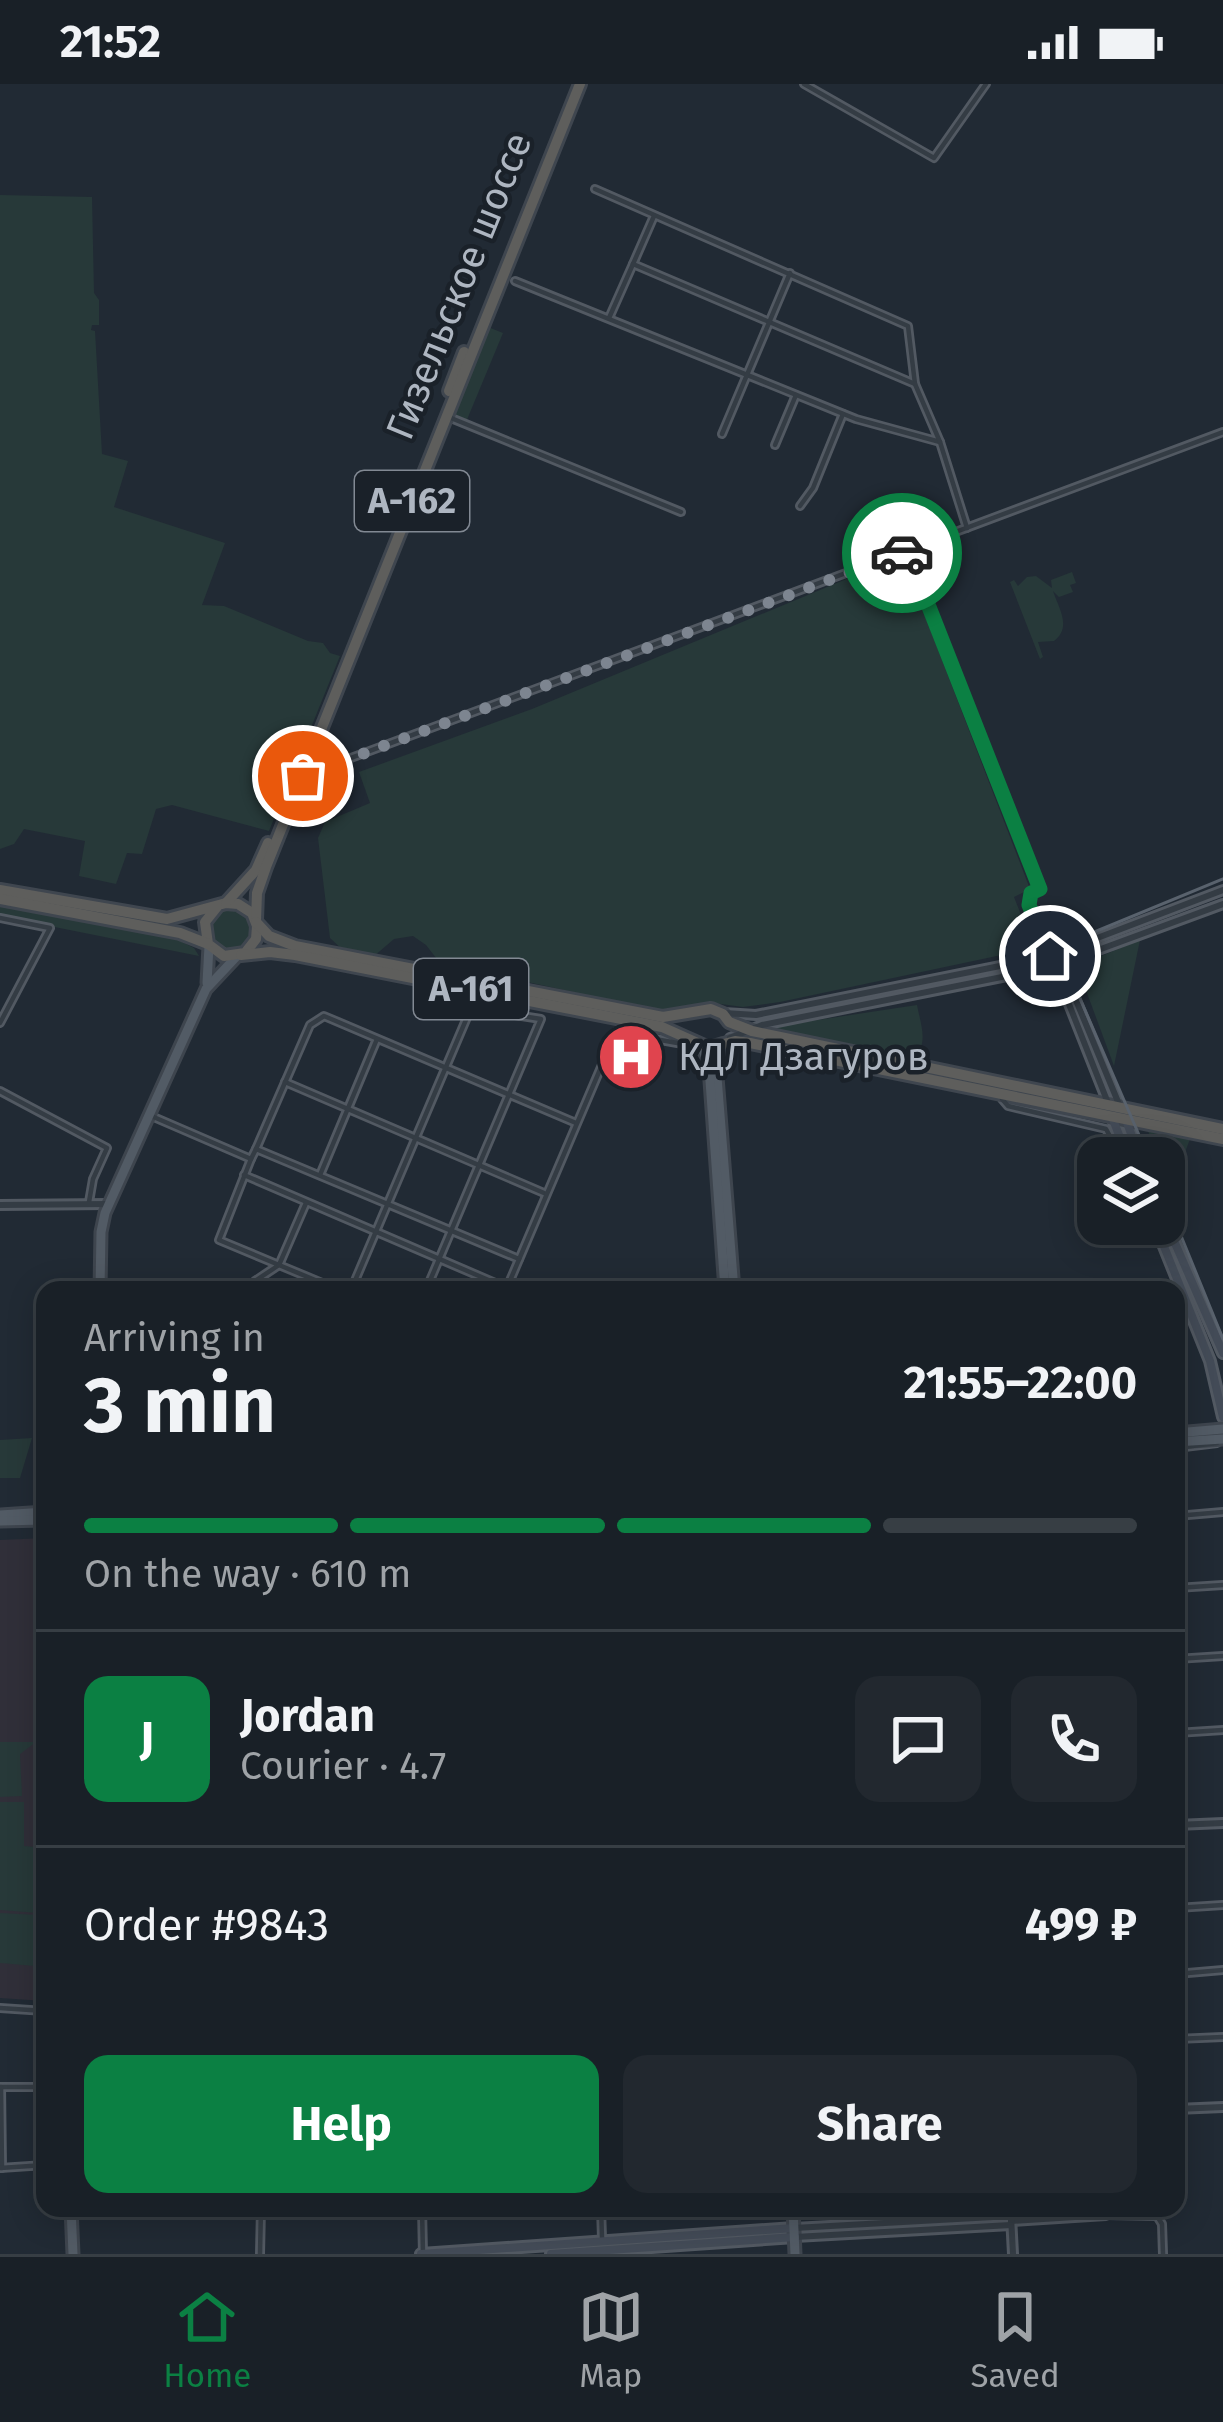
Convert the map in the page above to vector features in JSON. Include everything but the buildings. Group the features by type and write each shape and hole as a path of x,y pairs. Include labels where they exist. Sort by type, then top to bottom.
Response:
{"highway":[{"name":"Гизельское шоссе","path":"222,905 260,862 446,416 577,84"},
{"name":"Гизельское шоссе","path":"256,921 259,887 577,84"},
{"path":"0,890 167,919 222,905"},
{"name":"А-161","path":"0,899 180,933 220,955 280,952 662,1028 700,1045 750,1042 1000,1093 1223,1129"},
{"path":"208,945 205,922 222,905"},
{"name":"А-161","path":"222,905 242,905 268,936 295,946 663,1017 711,1009 747,1029 1223,1139"},
{"path":"239,955 254,943 256,921"},
{"path":"700,1045 690,1029 701,1012"},
{"path":"724,1042 725,1017"}],"main road":[{"path":"206,989 208,945"},
{"path":"100,1281 100,1232 109,1204 206,989 239,955"},
{"path":"724,1042 717,1077 733,1281"},
{"path":"700,1045 709,1067 723,1281"},
{"path":"1117,1112 1119,1137"},
{"path":"1117,1112 1130,1137"},
{"path":"1163,1245 1178,1281"},
{"path":"1176,1245 1223,1353"},
{"path":"1185,1299 1210,1361 1223,1417"},
{"path":"1185,1434 1222,1436"},
{"path":"1185,1443 1222,1436"},
{"path":"0,1518 36,1516"},
{"path":"71,2217 73,2254"},
{"path":"793,2217 795,2254"},
{"path":"422,2254 794,2232"},
{"path":"551,2254 794,2232"}],"street":[{"path":"804,84 934,158 986,84"},
{"path":"595,189 908,326 915,384 940,442 967,528"},
{"path":"609,318 655,216"},
{"path":"633,264 915,384"},
{"path":"722,434 790,273"},
{"path":"515,281 844,414 940,442"},
{"path":"775,445 796,395"},
{"path":"800,506 844,414"},
{"path":"446,416 681,512"},
{"path":"303,776 1223,432"},
{"path":"907,551 1040,889 1031,893 1029,905 1117,1112"},
{"path":"725,1017 1050,956 1223,890"},
{"path":"724,1042 747,1029 1057,965 1223,904"},
{"path":"0,918 50,928 0,1023"},
{"path":"355,1281 471,1008 542,1019 430,1281"},
{"path":"317,1281 219,1240 284,1082 310,1025 320,1016 576,1123"},
{"path":"510,1281 616,1032 700,1045"},
{"path":"320,1175 377,1039"},
{"path":"284,1082 546,1194"},
{"path":"0,1091 107,1148 89,1202"},
{"path":"1000,1093 1008,1106 1098,1125 1112,1137"},
{"path":"149,1115 251,1159"},
{"path":"256,1148 519,1259"},
{"path":"244,1175 489,1281"},
{"path":"255,1281 279,1265 306,1203"},
{"path":"0,1205 109,1204"},
{"path":"1185,1515 1223,1512"},
{"path":"1185,1587 1223,1585"},
{"path":"1185,1658 1223,1656"},
{"path":"1185,1732 1223,1730"},
{"path":"1185,1824 1223,1822"},
{"path":"1185,1907 1223,1905"},
{"path":"1185,1973 1223,1970"},
{"path":"0,2008 36,2010"},
{"path":"1185,2039 1223,2037"},
{"path":"36,2086 0,2086 1,2168 36,2166"},
{"path":"1185,2109 1223,2107"},
{"path":"260,2254 261,2217"},
{"path":"422,2217 422,2254"},
{"path":"601,2217 602,2241"},
{"path":"794,2232 1011,2217 1013,2254"},
{"path":"1158,2217 1163,2254"}],"shaded area":[{"path":"0,195 92,197 99,325 92,325 91,330 95,331 102,454 128,461 114,507 225,543 202,605 224,606 323,643 330,653 340,656 269,831 172,805 156,809 142,854 127,853 116,884 79,876 85,841 24,829 14,844 0,849"},
{"path":"488,327 503,333 466,422 450,415"},
{"path":"902,556 1030,889 1014,897 1034,948 780,1002 743,1007 706,1002 674,1011 440,963 413,936 394,939 373,957 344,951 330,938 318,838 325,822 370,803 359,772 532,709"},
{"path":"1072,572 1073,592 1059,597 1053,591 1062,630 1054,641 1038,642 1040,659 1010,582 1018,586 1036,576 1052,588 1051,580"},
{"path":"0,905 174,938 199,956 0,916"},
{"path":"231,907 246,914 253,929 246,944 231,951 216,944 209,929 216,914"},
{"path":"1140,940 1114,1066 1077,966"},
{"path":"917,1005 922,1043 908,1060 758,1029"},
{"path":"32,1438 20,1478 0,1478 0,1440"},
{"path":"36,1538 36,2000 0,1998 0,1540"},
{"path":"0,1742 36,1742 20,1754 22,1796 0,1797"},
{"path":"0,1802 24,1802 24,1846 36,1847 36,1913 0,1910"},
{"path":"0,1913 36,1915 35,1966 0,1963"}],"tram line":[{"path":"1140,1137 1072,980 1072,953 1087,935 1223,879"},
{"path":"1185,1245 1223,1339"}],"way so far":[{"path":"303,776 902,553"}],"place":[{"name":"КДЛ Дзагуров","path":"631,1057"}],"route":[{"path":"902,553 907,551 1040,889 1028,899 1050,956"}]}
